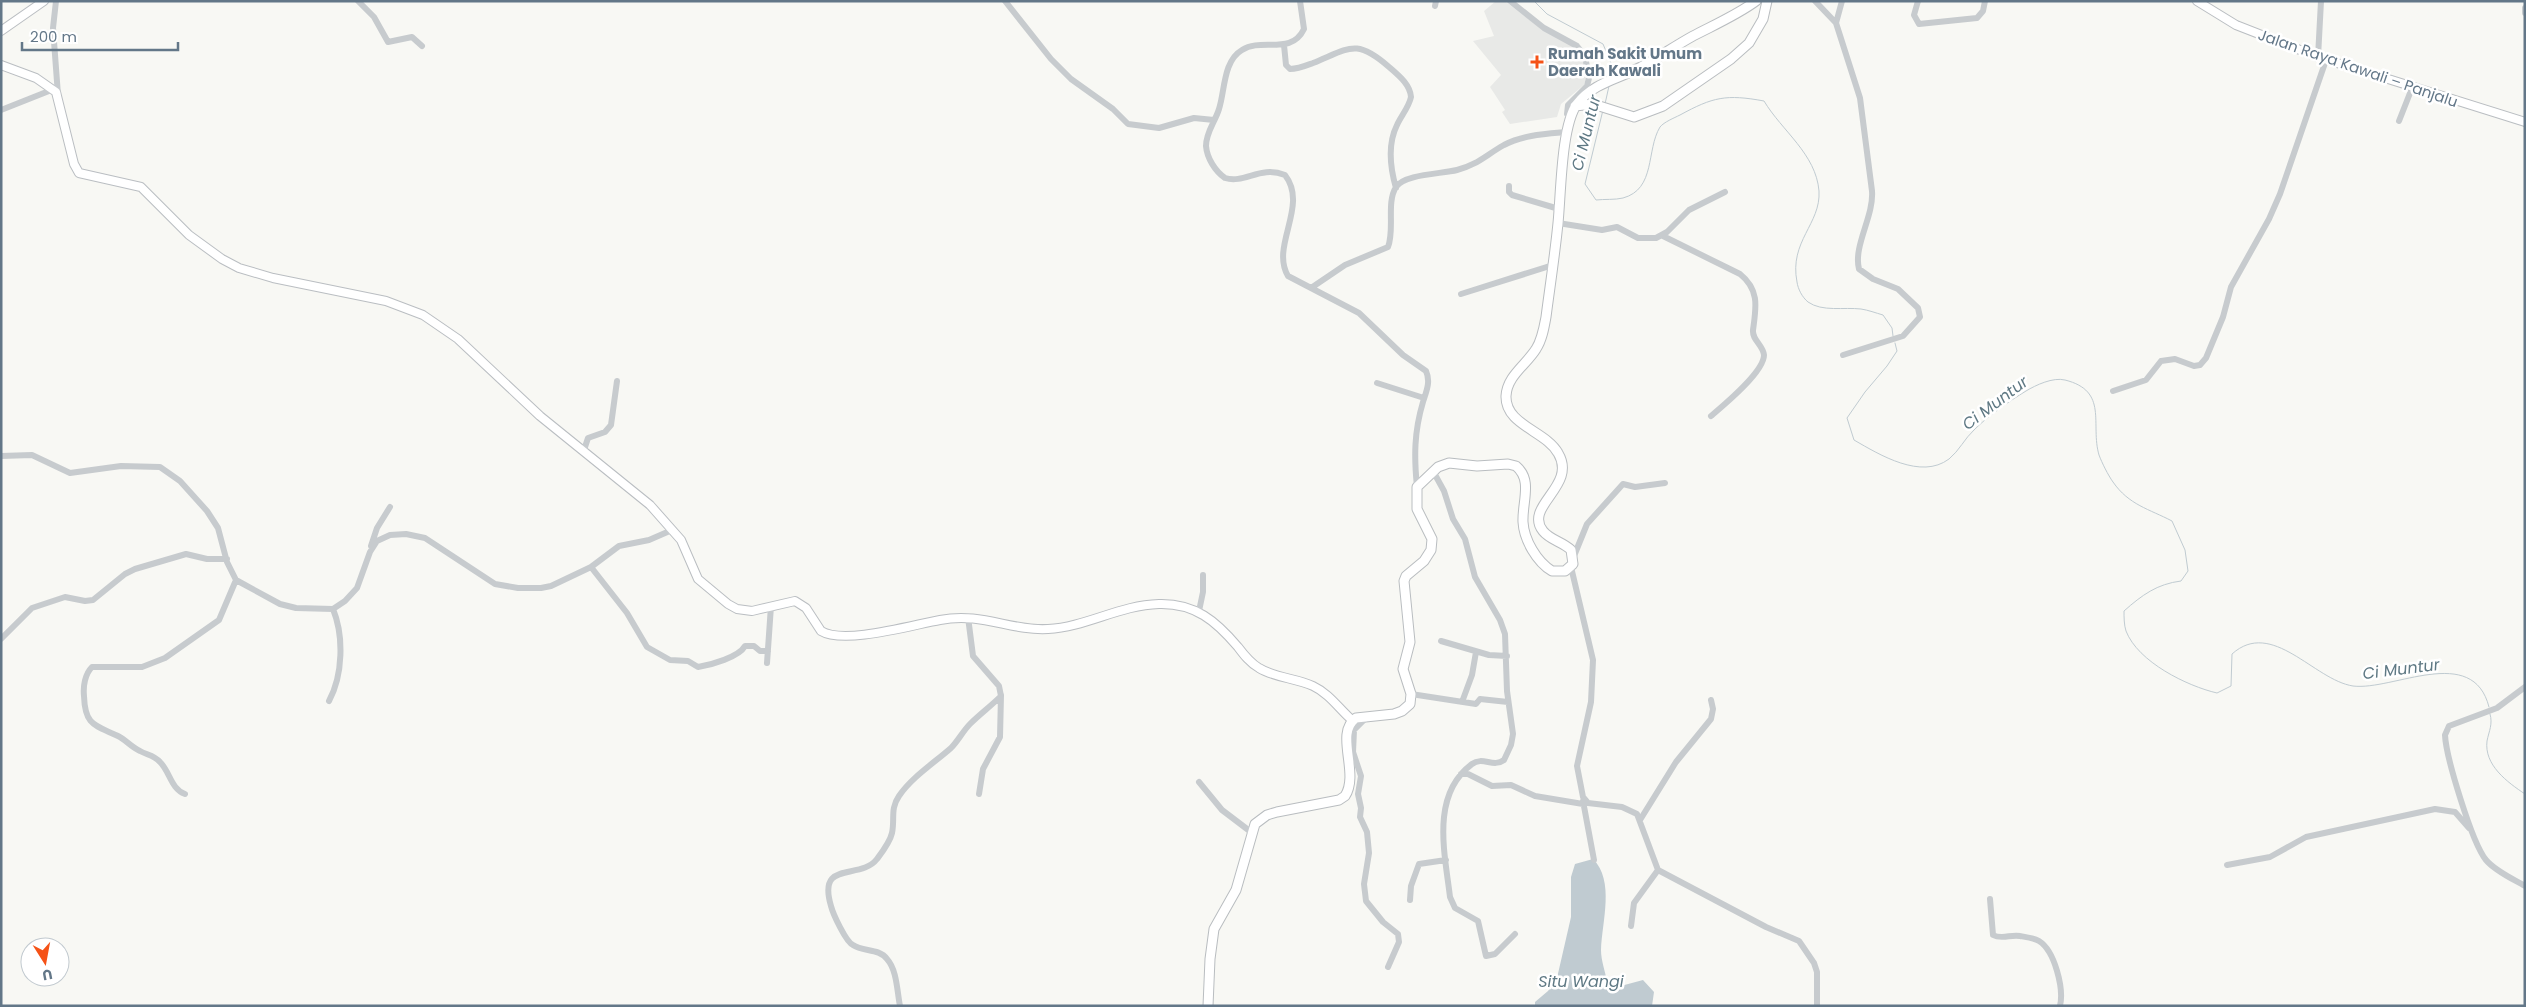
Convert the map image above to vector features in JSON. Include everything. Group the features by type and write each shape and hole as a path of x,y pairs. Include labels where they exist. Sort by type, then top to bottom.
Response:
{"highway":[{"path":"1208,1006 1212,938 1218,919 1236,890 1251,832 1255,824 1267,815 1339,800 1345,796 1352,778 1346,738 1353,720 1402,711 1410,704 1411,694 1403,669 1410,642 1404,581 1406,576 1428,556 1432,544 1417,509 1417,487 1438,467 1458,462 1477,466 1508,464 1516,466 1525,479 1524,528 1533,551 1540,561 1552,571 1558,572 1571,567 1574,556 1568,547 1544,532 1538,522 1540,509 1557,489 1561,475 1561,461 1558,453 1547,440 1517,419 1510,411 1506,398 1511,381 1532,356 1541,339 1553,265 1567,132 1575,106 1595,87 1640,67 1756,1"},
{"path":"1575,106 1598,105 1626,116 1645,114 1663,106 1731,59 1749,43 1763,19 1767,1"}],"main road":[{"path":"1,31 44,1"},
{"name":"Jalan Raya Kawali – Panjalu","path":"2197,1 2236,25 2326,60 2525,122"},
{"path":"1,65 36,78 54,89 59,98 74,164 82,175 141,187 189,235 222,259 239,268 273,278 386,301 423,315 458,339 480,358 513,392 650,505 685,548 698,579 728,604 743,610 790,601 799,602 806,608 821,631 841,637 956,617 1048,628 1069,626 1125,608 1150,604 1176,605 1199,611 1218,625 1241,653 1258,668 1316,688 1327,694 1353,720"}],"street":[{"path":"56,1 53,28 59,98"},
{"path":"358,1 374,17 388,42 412,37 422,46"},
{"path":"1005,1 1051,59 1070,79 1113,109 1128,124 1159,128 1194,118 1214,120"},
{"path":"1300,1 1304,28 1296,40 1284,45 1249,47 1239,51 1228,69 1214,120 1208,132 1206,147 1209,158 1219,174 1230,180 1258,172 1274,172 1285,175 1290,182 1294,196 1284,266 1288,276 1359,313 1378,329 1402,355 1426,371 1428,385 1418,421 1414,449 1417,487"},
{"path":"1510,1 1536,22 1577,46 1585,56 1589,78 1587,86 1568,105 1567,114 1570,118"},
{"path":"1815,1 1836,23 1860,98 1872,196 1858,265 1862,273 1898,289 1919,310 1918,320 1907,334 1843,355"},
{"path":"1836,23 1842,1"},
{"path":"1918,1 1914,15 1919,24 1978,17 1983,11 1985,1"},
{"path":"2318,57 2321,1"},
{"path":"2525,8 2525,13"},
{"path":"1284,45 1286,64 1290,69 1302,67 1348,49 1361,48 1374,54 1405,83 1411,97 1397,125 1390,153 1392,174 1396,188 1388,247 1344,265 1311,288"},
{"path":"2113,391 2148,378 2161,361 2175,359 2194,366 2200,365 2206,358 2221,323 2231,287 2269,219 2280,194 2326,60"},
{"path":"2399,121 2412,88"},
{"path":"1,110 54,89"},
{"path":"1396,188 1408,178 1442,174 1473,166 1498,149 1520,138 1567,132"},
{"path":"1509,186 1509,192 1512,195 1559,209"},
{"path":"1558,224 1602,230 1617,227 1631,235 1646,239 1663,236 1689,210 1725,192"},
{"path":"1663,236 1740,274 1748,280 1757,300 1753,334 1764,352 1764,357 1752,378 1711,416"},
{"path":"1461,294 1553,265"},
{"path":"584,450 588,438 605,432 611,425 617,381"},
{"path":"1377,383 1424,398"},
{"path":"1,456 32,455 70,473 121,466 160,467 180,481 207,511 218,528 231,573 236,580 280,604 308,609 333,609 345,601 357,588 374,535 390,507"},
{"path":"1433,471 1444,491 1453,520 1464,539 1475,577 1503,628 1507,656 1508,702 1513,734 1511,745 1504,760 1496,764 1484,760 1476,762 1461,774 1450,793 1444,812 1446,860 1452,903 1458,911 1472,916 1478,921 1484,954 1492,956 1515,934"},
{"path":"1574,556 1587,524 1623,484 1636,486 1665,483"},
{"path":"370,552 377,541 382,538 397,534 416,535 434,542 495,584 518,588 546,587 591,567 616,547 649,540 672,530"},
{"path":"1,639 32,608 65,597 85,601 92,600 125,574 135,569 186,554 227,559"},
{"path":"591,567 625,610 644,644 665,658 675,661 688,661 698,667 719,662 741,652 745,646 755,646 760,651 768,651"},
{"path":"1571,567 1593,660 1591,702 1577,766 1594,860"},
{"path":"1199,611 1204,575"},
{"path":"185,794 177,790 162,763 151,754 142,752 118,736 95,726 84,707 85,679 92,667 142,667 165,658 219,620 236,580"},
{"path":"767,663 771,606"},
{"path":"329,701 334,692 340,641 339,625 333,609"},
{"path":"968,617 974,656 994,679 1001,694 1000,737 983,769 979,794"},
{"path":"1441,641 1476,652 1507,656"},
{"path":"1462,702 1472,675 1476,652"},
{"path":"2525,687 2486,714 2449,726 2445,735 2471,831 2487,862 2525,886"},
{"path":"900,1006 893,970 888,959 880,953 855,947 849,942 832,909 830,883 836,875 865,867 876,860 890,840 893,828 893,807 900,794 936,758 952,747 970,725 1001,694"},
{"path":"1411,694 1476,704 1481,699 1508,702"},
{"path":"1640,820 1676,762 1711,719 1713,709 1711,700"},
{"path":"1368,716 1354,730 1352,749 1361,776 1358,796 1361,808 1360,817 1366,829 1369,846 1369,860 1364,884 1366,901 1379,918 1397,931 1399,937 1388,967"},
{"path":"1461,774 1468,774 1492,786 1511,785 1535,796 1583,800 1632,811 1640,820 1658,870 1766,927 1799,941 1814,963 1817,972 1817,1006"},
{"path":"1199,782 1222,810 1251,832"},
{"path":"2227,865 2270,857 2306,836 2436,809 2455,812 2471,831"},
{"path":"1410,900 1411,888 1419,864 1446,860"},
{"path":"1631,926 1634,903 1658,870"},
{"path":"1990,899 1993,935 1998,938 2016,935 2036,940 2042,944 2052,957 2062,989 2060,1006"}],"shaded area":[{"name":"Rumah Sakit Umum Daerah Kawali","path":"1496,1 1505,1 1536,25 1573,46 1583,58 1587,75 1584,85 1561,104 1557,117 1510,124 1502,112 1505,110 1490,87 1501,75 1473,41 1494,36 1484,11"}],"water":[{"name":"Situ Wangi","path":"1593,859 1600,868 1604,878 1606,902 1601,950 1607,981 1617,987 1643,980 1654,992 1652,1006 1535,1006 1535,1002 1548,991 1557,978 1571,917 1571,877 1575,864"}],"waterway":[{"name":"Ci Muntur","path":"1534,1 1547,14 1603,44 1611,63 1610,77"},
{"name":"Ci Muntur","path":"1605,104 1609,86"},
{"name":"Ci Muntur","path":"1603,110 1585,184 1596,200 1623,198 1641,186 1646,178 1656,136 1660,127 1667,122 1702,104 1720,99 1739,98 1764,101 1805,154 1817,178 1818,203 1797,255 1796,268 1801,293 1808,302 1820,307 1861,309 1883,315 1892,328 1893,336"},
{"name":"Ci Muntur","path":"1895,343 1897,351 1847,418 1854,440 1901,463 1926,467 1938,465 1949,459 1971,433 1986,419 2012,400 2040,384 2060,379 2079,385 2088,392 2093,400 2095,410 2099,455 2111,479 2119,490 2133,501 2172,521 2185,550 2188,571 2181,581 2172,582 2150,591 2124,611 2125,629 2132,642 2141,653 2165,671 2192,685 2217,693 2231,686 2232,654 2247,645 2262,643 2278,647 2293,654 2323,673 2353,686 2370,686 2430,674 2449,674 2467,677 2480,688 2489,707"},
{"name":"Ci Muntur","path":"2490,714 2491,724 2487,741 2489,758 2498,772 2525,794"}],"place":[{"name":"Rumah Sakit Umum Daerah Kawali","path":"1537,62"}]}
